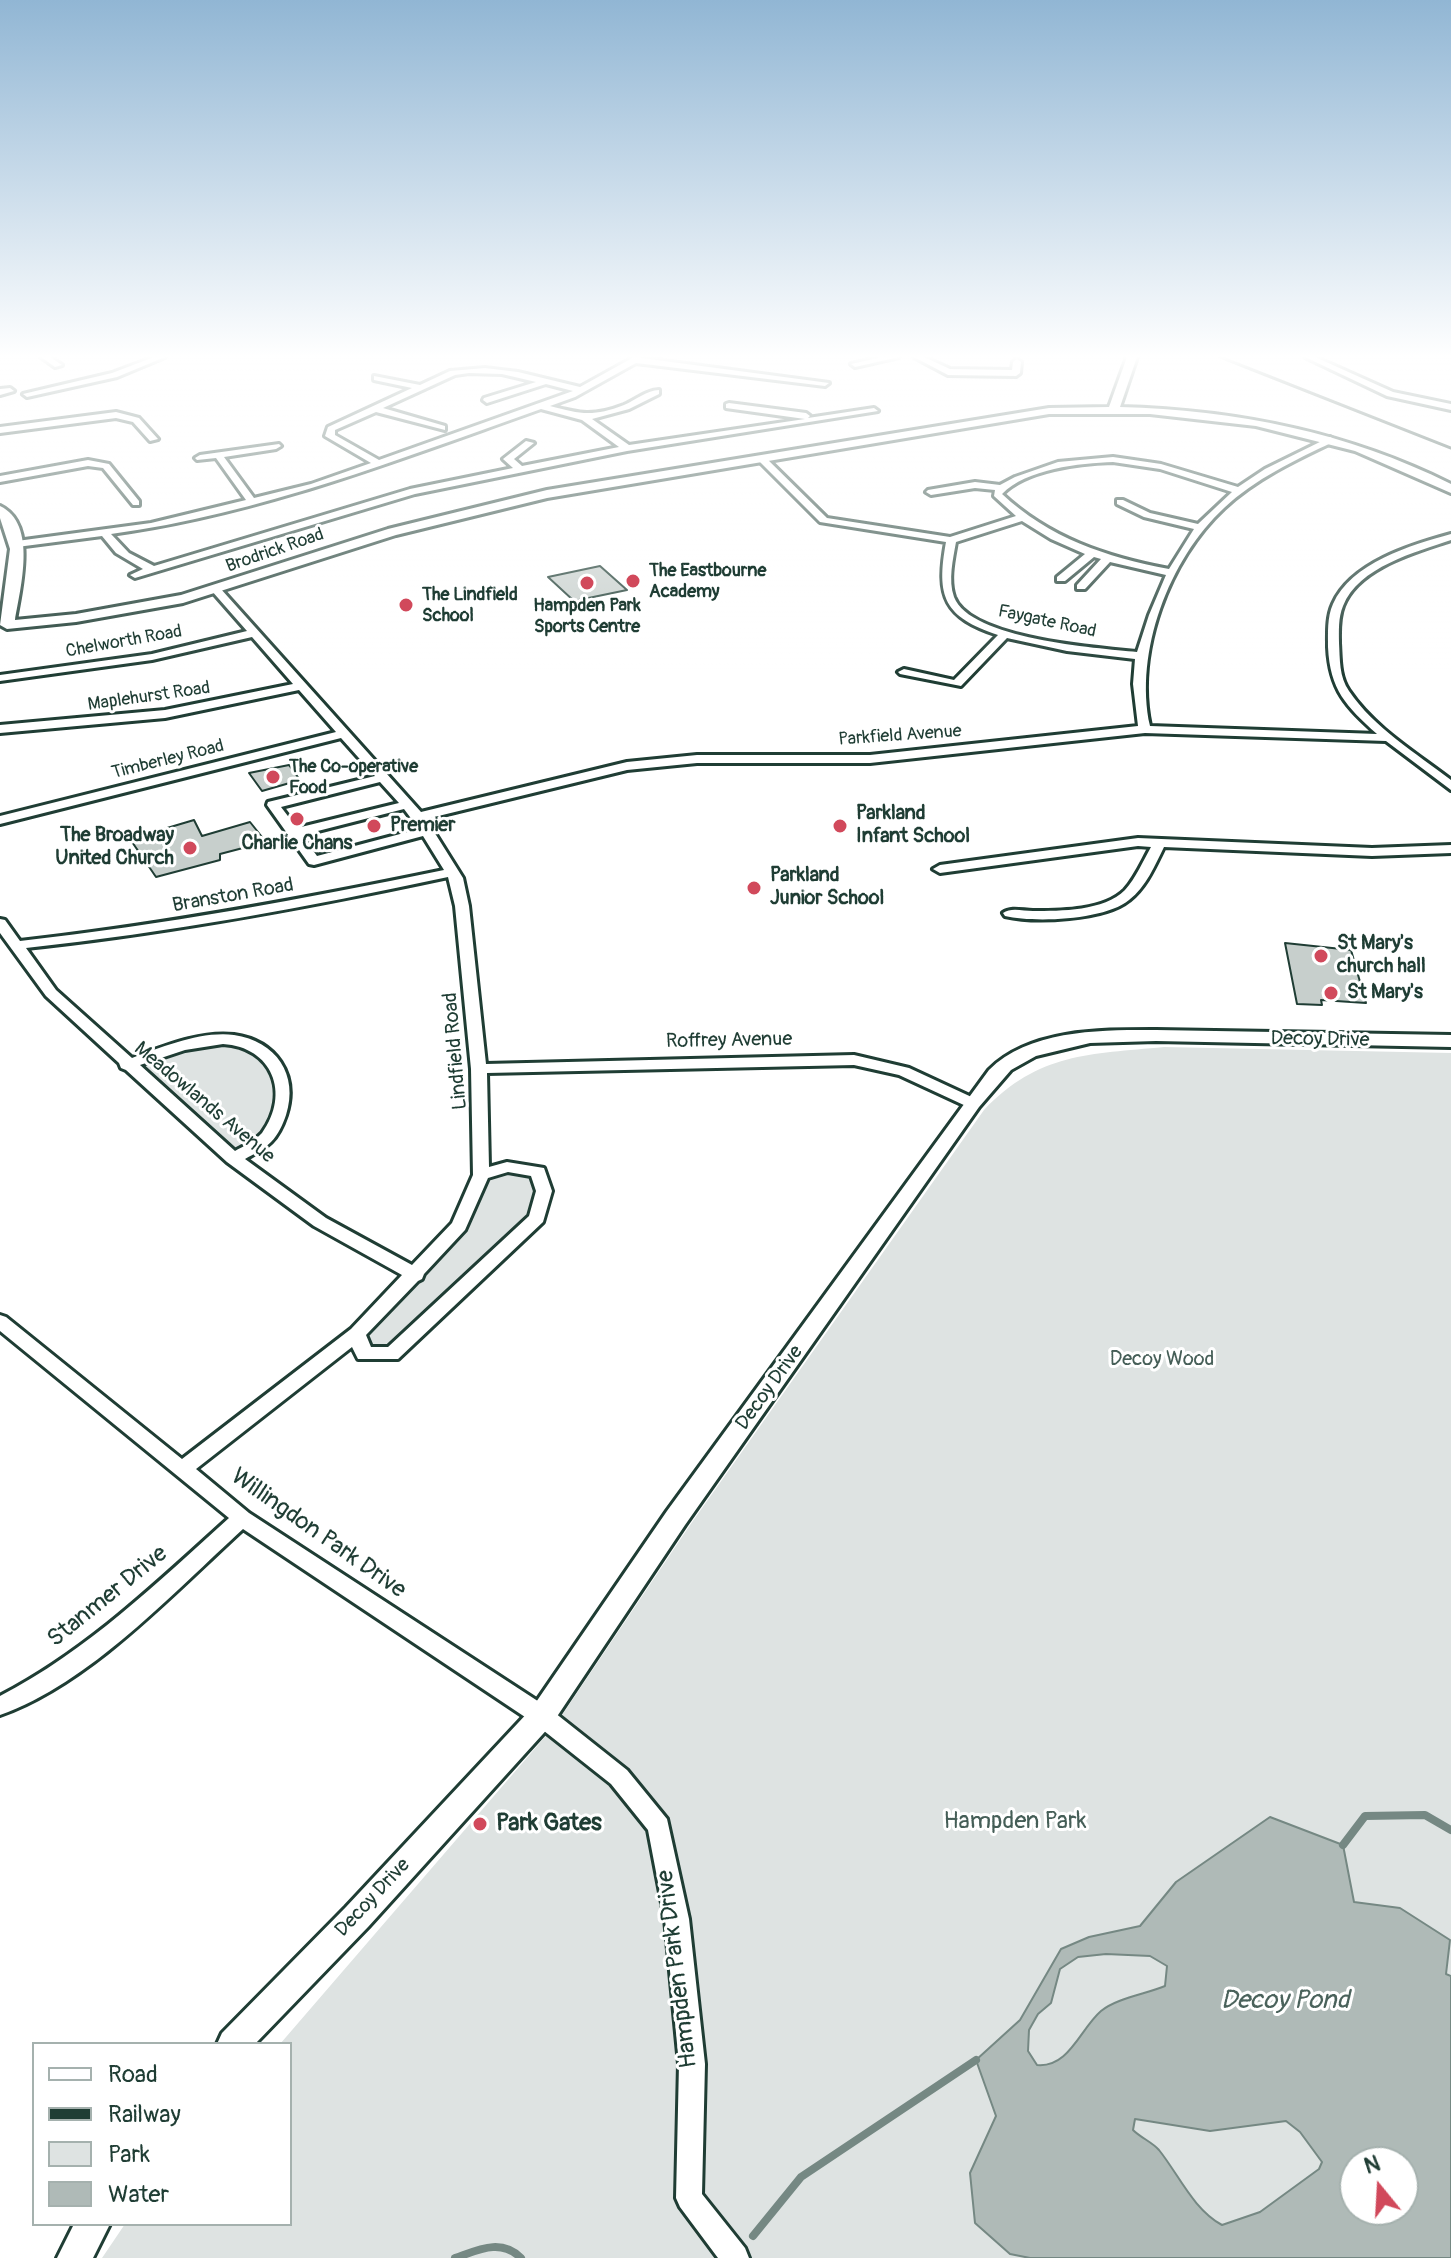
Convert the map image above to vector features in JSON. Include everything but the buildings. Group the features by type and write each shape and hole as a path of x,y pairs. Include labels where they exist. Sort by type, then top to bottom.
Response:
{"street":[{"path":"223,462 253,503"},
{"path":"17,544 105,533 253,503 385,462"},
{"path":"512,462 520,469"},
{"path":"135,575 413,491 554,462"},
{"name":"Brodrick Road","path":"4,625 130,610 216,590 342,547 460,514 619,480 733,462"},
{"path":"765,462 824,520 951,540 1023,517"},
{"path":"931,492 975,485 1001,488 1047,468 1088,462"},
{"path":"1136,462 1174,468 1237,490"},
{"path":"1145,729 1137,696 1139,656 1169,572 1199,527 1237,490 1281,462"},
{"name":"Brodrick Road","path":"1399,462 1451,489"},
{"path":"0,479 88,463 106,466 136,503"},
{"path":"1001,488 997,494 1023,517 1091,554 1169,572"},
{"path":"1120,502 1147,515 1199,527"},
{"path":"0,510 12,521 17,544 7,577 4,625"},
{"path":"105,533 111,544 132,561 152,569"},
{"path":"1451,537 1413,549 1349,585 1337,604 1333,634 1335,668 1342,692 1391,738 1451,786"},
{"name":"Faygate Road","path":"951,540 947,592 952,605 979,624 1057,646 1139,656"},
{"path":"1061,579 1091,554"},
{"path":"1081,587 1107,559"},
{"name":"Lindfield Road","path":"184,1468 357,1334 459,1226 481,1175 479,1069 462,906 452,872 423,824 216,590"},
{"name":"Chelworth Road","path":"0,678 152,657 253,633"},
{"path":"904,672 957,684 1006,633"},
{"name":"Maplehurst Road","path":"0,729 165,714 301,686"},
{"name":"Parkfield Avenue","path":"294,833 314,861 423,824 627,766 739,757 870,759 1145,729 1391,738"},
{"name":"Timberley Road","path":"0,820 344,734"},
{"path":"382,778 273,805 294,833 406,805"},
{"path":"940,869 1138,842 1372,852 1451,849"},
{"path":"1010,913 1030,917 1116,903 1135,887 1160,843"},
{"name":"Branston Road","path":"18,945 219,920 452,872"},
{"name":"Meadowlands Avenue","path":"0,923 51,993 126,1065 233,1158 320,1222 416,1275"},
{"name":"Decoy Drive","path":"235,2042 357,1917 542,1716 676,1518 972,1103 1003,1066 1041,1048 1092,1038 1162,1033 1243,1039 1451,1041"},
{"path":"126,1065 188,1046 233,1039 267,1049 280,1068 282,1103 268,1137 233,1158"},
{"name":"Roffrey Avenue","path":"479,1069 854,1060 904,1071 972,1103"},
{"path":"357,1334 364,1354 392,1354 537,1218 544,1191 538,1172 507,1167 481,1175"},
{"name":"Willingdon Park Drive","path":"0,1321 242,1518 542,1716"},
{"name":"Stanmer Drive","path":"0,1706 21,1697 84,1654 242,1518"},
{"name":"Hampden Park Drive","path":"542,1716 619,1777 659,1826 677,1919 692,2064 689,2198 735,2258"},
{"path":"74,2258 92,2226"}],"green space":[{"path":"233,1039 267,1049 282,1103 268,1137 233,1158 126,1065 158,1054"},
{"name":"Hampden Park","path":"1164,1047 1451,1053 1451,2258 102,2258 124,2226 292,2226 292,2042 282,2042 556,1724 690,1525 984,1110 1024,1077 1066,1060"},
{"path":"507,1167 538,1172 537,1218 392,1354 364,1354 357,1334 459,1226 481,1175"}],"water":[{"name":"Decoy Pond","path":"1270,1817 1343,1845 1354,1902 1400,1908 1450,1940 1446,1974 1451,1976 1451,2258 1030,2258 1010,2254 975,2223 970,2173 996,2116 976,2060 1020,2020 1061,1949 1089,1937 1140,1926 1176,1882","holes":["1106,1954 1150,1956 1167,1966 1165,1986 1123,1999 1101,2011 1066,2054 1048,2064 1037,2065 1028,2051 1029,2030 1038,2014 1051,2003 1060,1969 1078,1957","1135,2119 1210,2131 1286,2121 1300,2132 1322,2162 1319,2169 1260,2212 1222,2225 1195,2201 1159,2150 1133,2130"]}],"waterway":[{"path":"1343,1845 1365,1816 1425,1815 1451,1830"},
{"path":"753,2236 801,2177 976,2060"},
{"path":"455,2258 497,2247 505,2248 521,2258"}],"place":[{"name":"The Eastbourne Academy","path":"633,581"},
{"name":"Hampden Park Sports Centre","path":"587,583"},
{"name":"The Lindfield School","path":"406,605"},
{"name":"The Co-operative Food","path":"273,777"},
{"name":"Charlie Chans","path":"297,819"},
{"name":"Premier","path":"374,826"},
{"name":"Parkland Infant School","path":"840,826"},
{"name":"The Broadway United Church","path":"190,848"},
{"name":"Parkland Junior School","path":"754,888"},
{"name":"St Mary's church hall","path":"1321,956"},
{"name":"St Mary's","path":"1331,993"},
{"name":"Park Gates","path":"480,1824"}],"park label":[{"name":"Decoy Wood","path":"1162,1360"}]}
